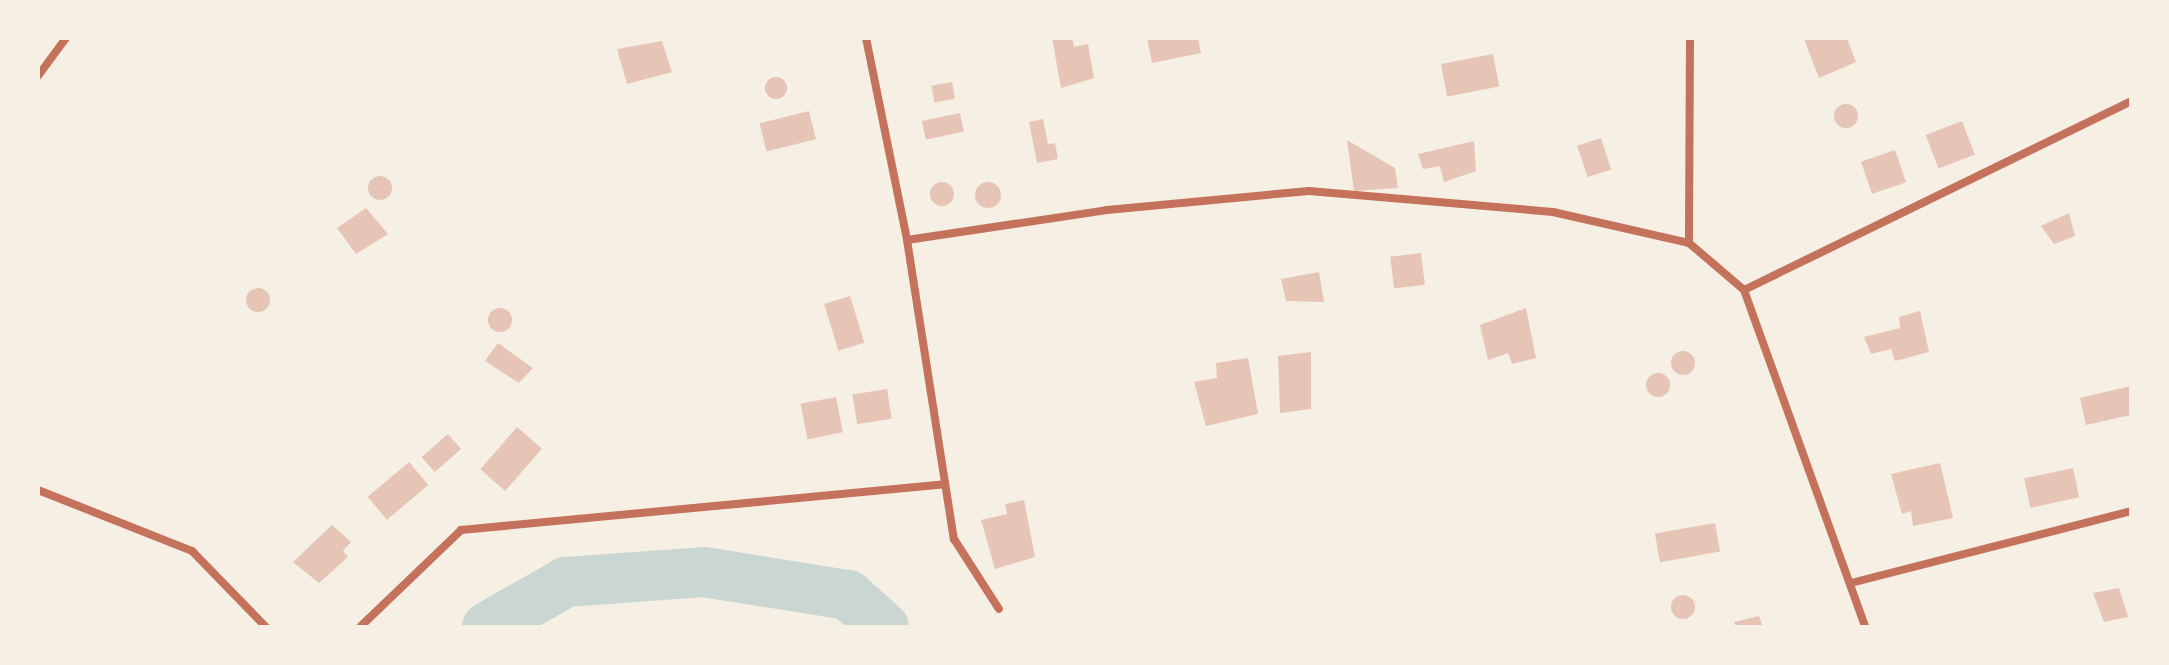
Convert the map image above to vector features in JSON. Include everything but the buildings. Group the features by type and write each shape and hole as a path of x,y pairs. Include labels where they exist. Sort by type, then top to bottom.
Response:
{"street":[{"path":"38,76 66,38"},
{"path":"866,38 907,240 954,539 999,609"},
{"path":"1689,243 1690,38"},
{"path":"1744,290 2131,101"},
{"path":"907,240 1107,210 1309,191 1553,212 1689,243 1744,290 1835,552 1851,583 1865,627"},
{"path":"360,627 461,530 945,484"},
{"path":"38,490 192,551 266,627"},
{"path":"1851,583 2131,511"}],"waterway":[{"path":"487,627 566,582 704,572 848,595 884,627"}]}
